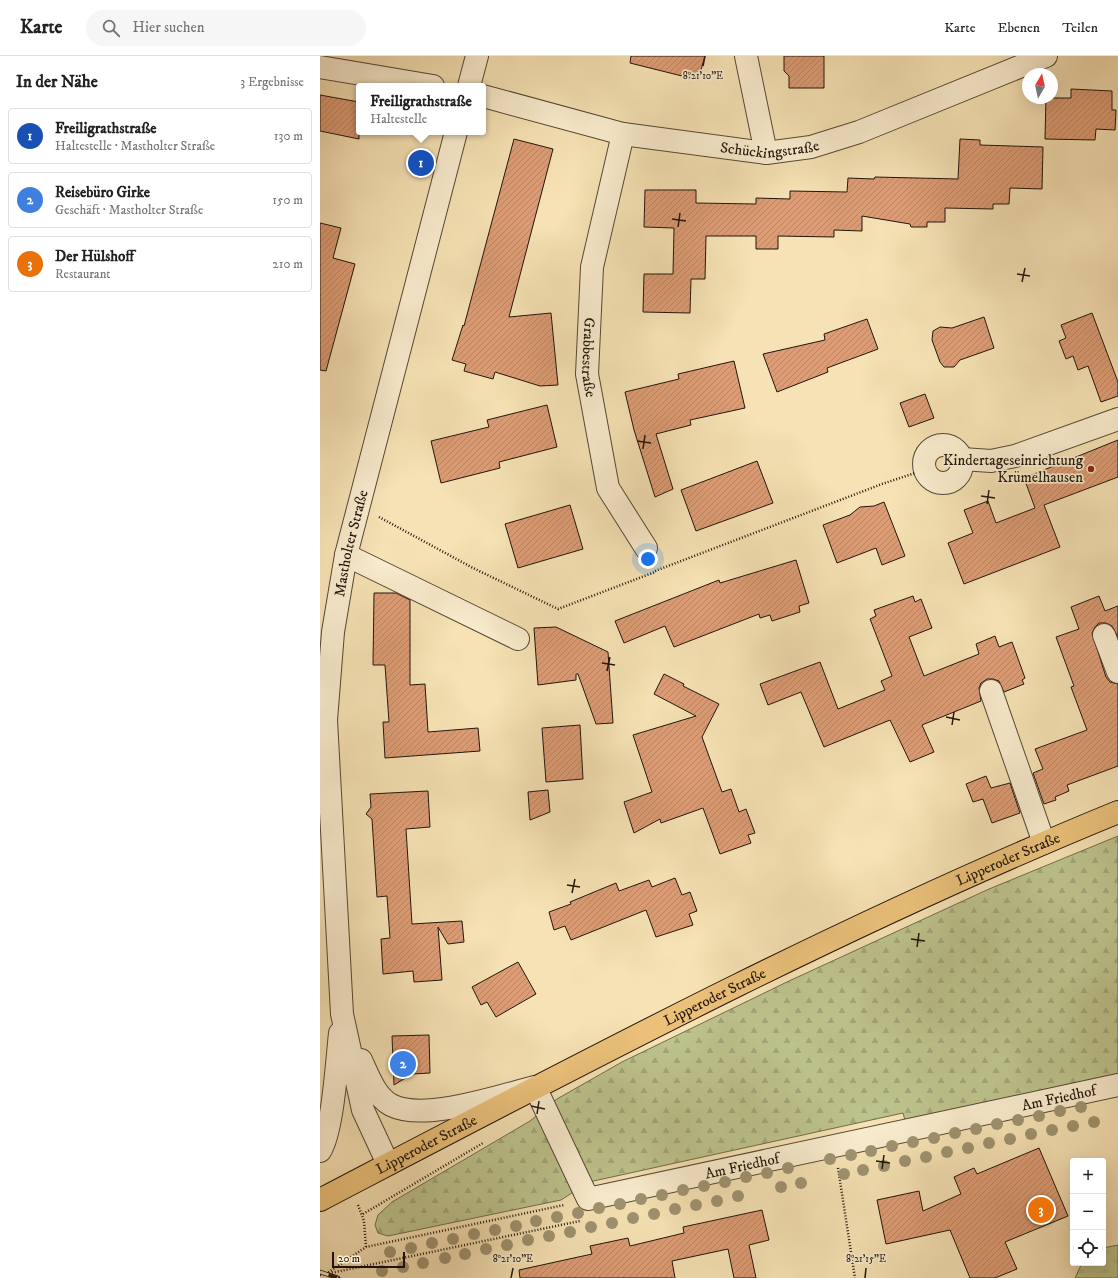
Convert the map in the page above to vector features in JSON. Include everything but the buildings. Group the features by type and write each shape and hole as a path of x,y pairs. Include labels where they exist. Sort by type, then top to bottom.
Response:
{"main road":[{"name":"Lipperoder Straße","path":"320,1200 535,1087 779,964 1044,843 1118,812"}],"street":[{"path":"470,83 477,56"},
{"path":"746,56 766,153"},
{"name":"Schückingstraße","path":"486,97 623,134 766,153 811,147 859,132 1046,56"},
{"path":"320,67 415,83"},
{"name":"Grabbestraße","path":"623,134 592,266 587,374 608,488 646,548"},
{"name":"Mastholter Straße","path":"388,1164 363,1110 342,1014 323,720 334,632 346,555 455,135"},
{"path":"924,470 925,457 934,447 948,446 954,448 962,459 991,461 1015,456 1118,419"},
{"path":"346,555 518,639"},
{"path":"1104,635 1118,672"},
{"path":"991,691 1044,843"},
{"name":"Mastholter Straße","path":"342,1014 372,1085 391,1105 416,1112 437,1111 535,1087"},
{"name":"Mastholter Straße","path":"320,1151 326,1136 332,1099 342,1014"},
{"path":"535,1087 588,1199"},
{"name":"Am Friedhof","path":"588,1199 1108,1088"}],"path":[{"path":"358,506 473,568 558,609 882,484 924,470"},
{"path":"646,548 655,572"},
{"path":"366,1247 363,1214 460,1157"},
{"path":"837,1166 855,1278"},
{"path":"320,1275 326,1274 366,1247 588,1199"}],"green space":[{"path":"1118,836 1118,1079 906,1124 903,1113 589,1182 561,1200 388,1236 378,1233 375,1225 378,1215 392,1202 530,1121 557,1099 622,1062 789,981 989,889"},
{"path":"1118,1245 1118,1278 1075,1278 1081,1266 1106,1266 1106,1247"}],"railway":[{"path":"320,1272 338,1278"}],"place":[{"name":"Freiligrathstraße","path":"421,163"},
{"name":"Kindertageseinrichtung Krümelhausen","path":"1091,469"},
{"name":"Reisebüro Girke","path":"403,1064"},
{"name":"Der Hülshoff","path":"1041,1210"}]}
